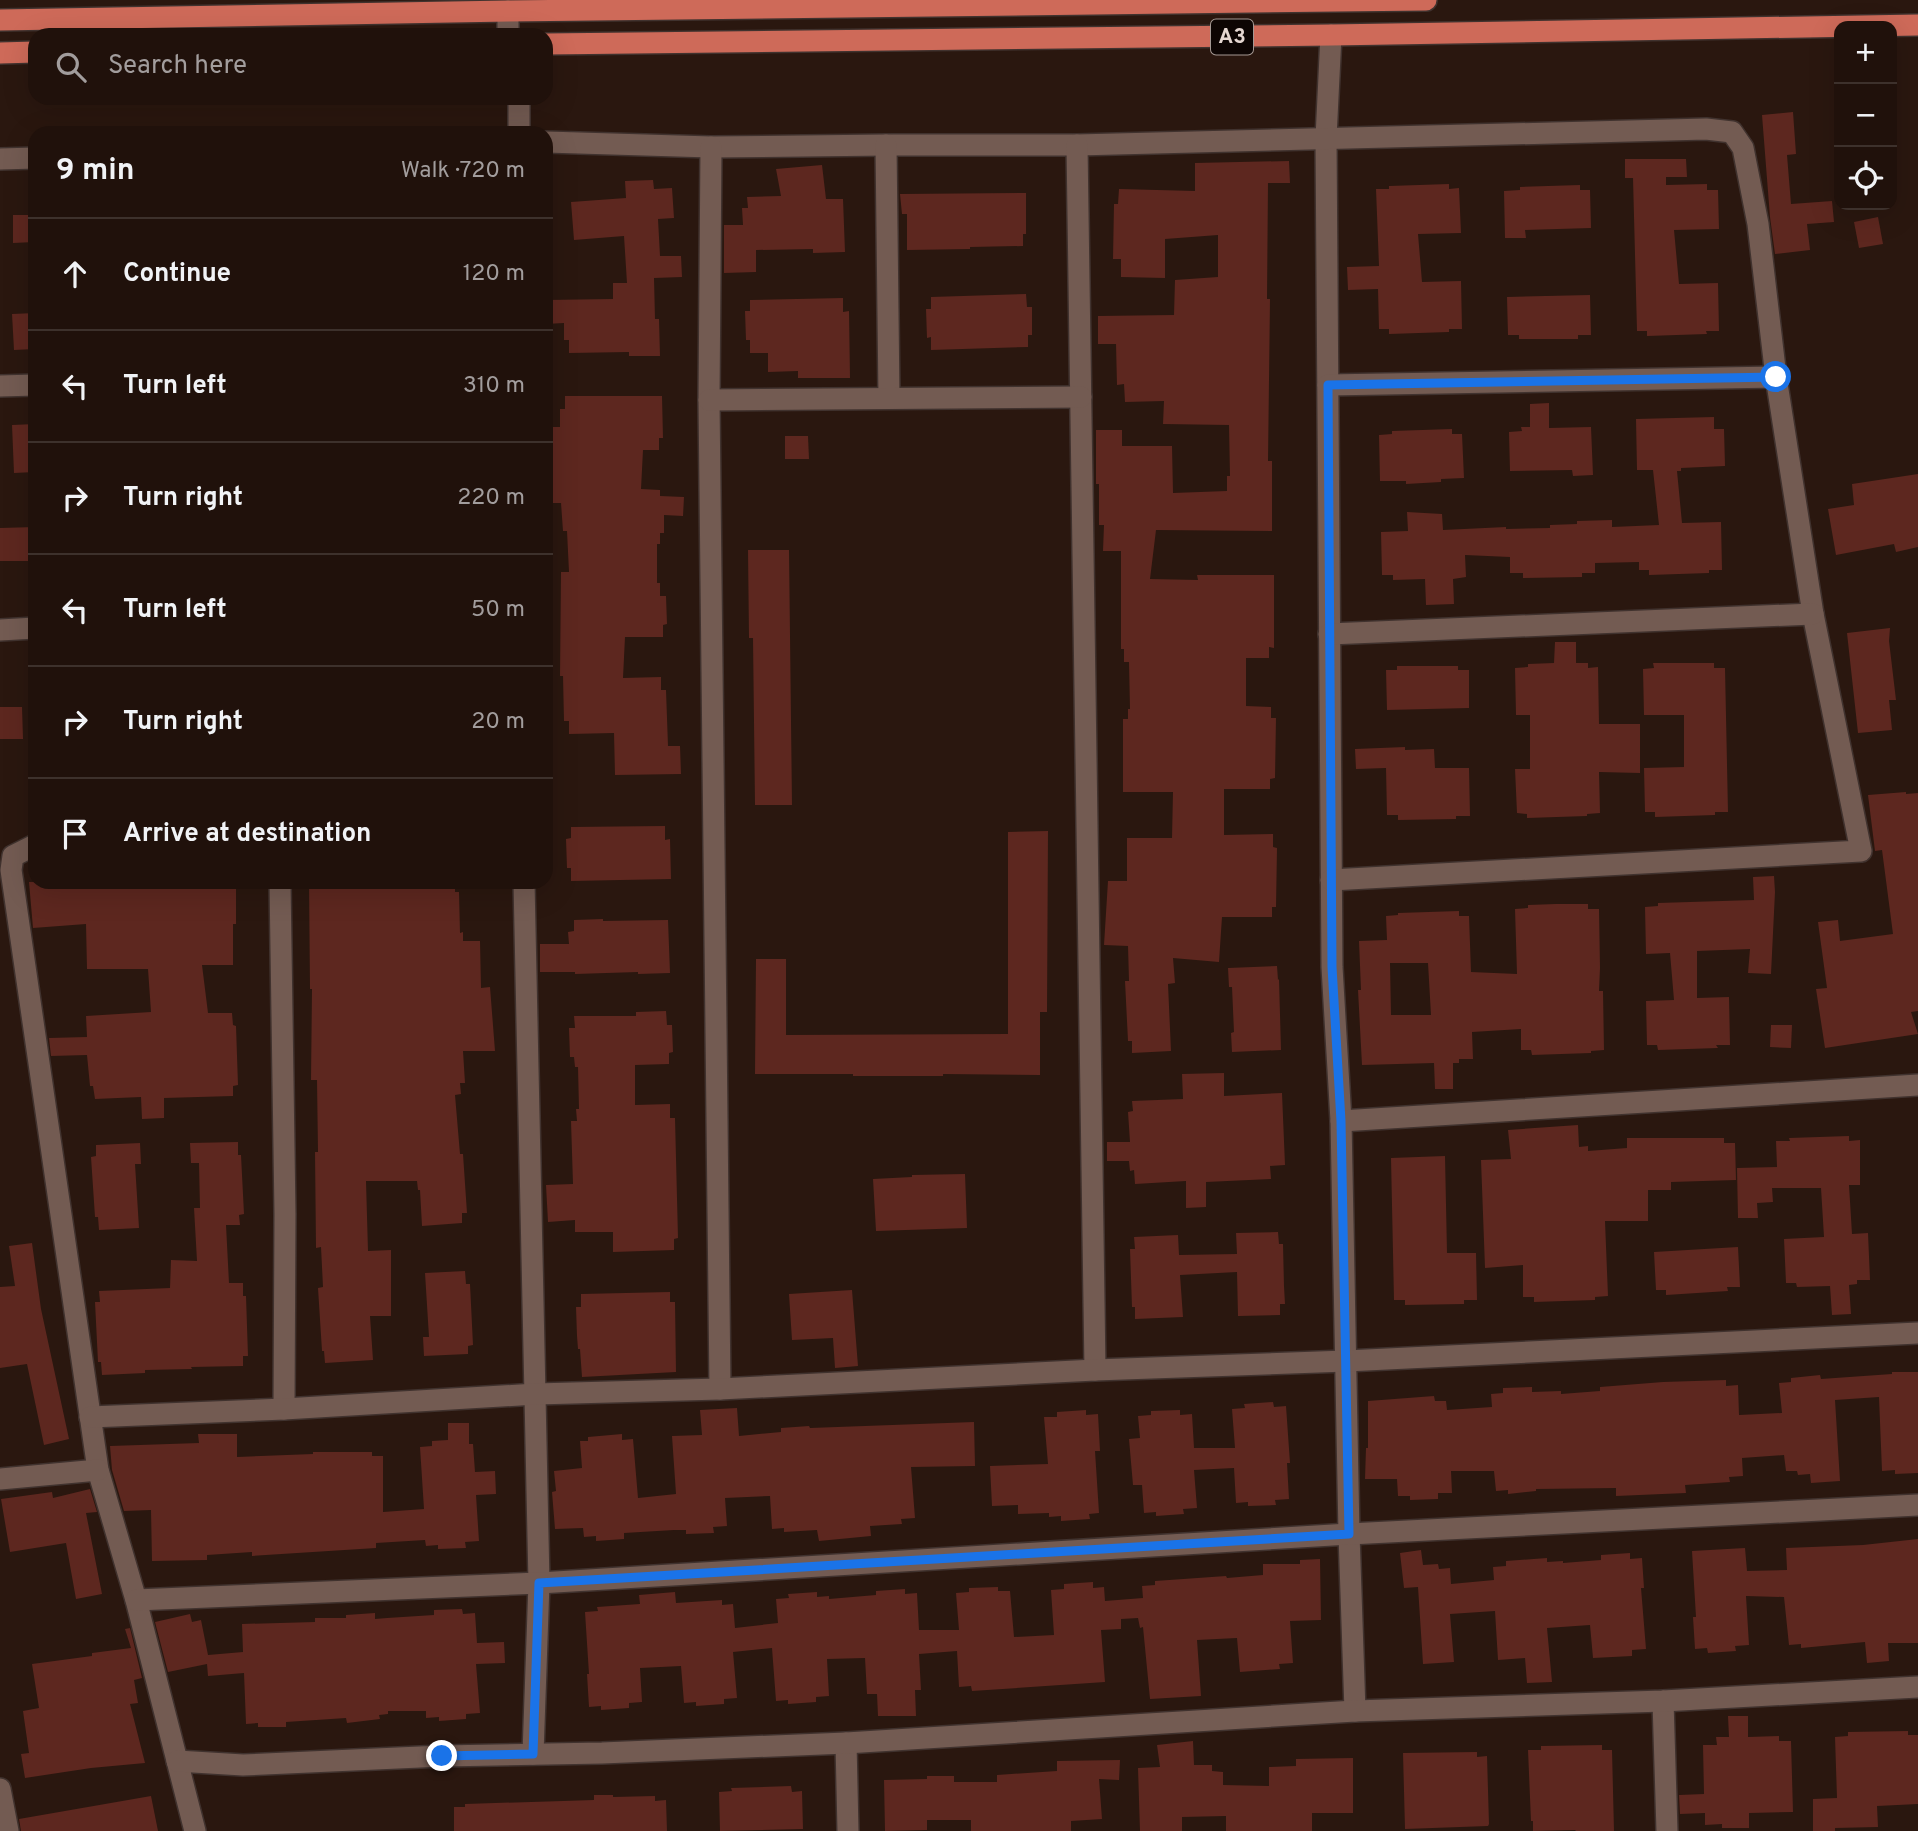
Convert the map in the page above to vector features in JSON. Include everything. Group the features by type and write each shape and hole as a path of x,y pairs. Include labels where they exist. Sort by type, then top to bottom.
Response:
{"highway":[{"name":"A3","path":"0,20 1426,0"},
{"name":"A3","path":"553,44 1331,36 1918,25"},
{"path":"0,53 28,52"}],"street":[{"path":"508,11 508,28"},
{"path":"1331,36 1326,138 1332,967 1341,1121 1355,1711"},
{"path":"519,105 519,126"},
{"path":"553,142 711,147 1077,145 1692,130 1732,132 1743,148 1758,225 1776,377 1813,614 1861,851 1331,880"},
{"path":"886,145 889,398"},
{"path":"1077,145 1095,1370"},
{"path":"711,147 709,400 720,1389"},
{"path":"0,159 28,158"},
{"path":"1328,385 1776,377"},
{"path":"0,386 28,385"},
{"path":"709,400 1081,397"},
{"path":"1329,634 1813,614"},
{"path":"0,630 28,628"},
{"path":"28,848 13,856 11,870 98,1470 136,1600 195,1831"},
{"path":"280,889 285,1214 284,1409"},
{"path":"524,889 539,1583 533,1754"},
{"path":"1341,1121 1918,1086"},
{"path":"90,1417 536,1394 720,1389 1918,1333"},
{"path":"0,1479 98,1470"},
{"path":"136,1600 539,1583 1349,1534 1918,1505"},
{"path":"177,1761 243,1765 429,1756 846,1744 1355,1711 1662,1701 1918,1687"},
{"path":"1662,1701 1667,1831"},
{"path":"846,1744 848,1831"},
{"path":"0,1789 8,1831"}],"building":[{"path":"1793,112 1796,154 1787,155 1791,204 1832,201 1834,222 1807,224 1810,250 1775,254 1762,115"},
{"path":"1625,159 1686,159 1687,177 1666,177 1666,185 1707,184 1707,190 1718,190 1719,229 1674,230 1679,284 1718,283 1719,331 1706,331 1707,334 1647,336 1647,331 1637,331 1633,178 1625,178"},
{"path":"1289,161 1290,183 1268,183 1268,461 1272,461 1272,531 1156,530 1150,579 1198,580 1197,575 1274,575 1274,648 1269,647 1269,658 1246,658 1246,706 1271,707 1271,718 1276,718 1275,778 1270,779 1270,789 1224,789 1224,835 1273,834 1273,847 1277,848 1276,907 1272,907 1272,917 1222,917 1219,962 1173,958 1175,983 1168,984 1171,1051 1132,1053 1132,1041 1128,1041 1125,981 1129,981 1128,946 1104,945 1108,881 1127,881 1127,838 1172,838 1173,792 1123,792 1123,719 1128,719 1130,709 1129,662 1124,662 1124,649 1121,649 1121,551 1103,551 1104,525 1099,525 1099,484 1096,484 1096,430 1122,430 1122,446 1172,446 1173,493 1227,491 1227,476 1230,476 1229,425 1163,424 1164,401 1125,402 1124,384 1117,385 1116,344 1098,344 1098,316 1174,315 1175,280 1218,277 1218,235 1165,239 1165,278 1121,277 1121,259 1113,259 1114,204 1118,204 1119,189 1195,191 1195,163"},
{"path":"822,165 826,199 843,199 845,252 813,253 813,249 756,250 756,272 724,273 724,225 743,225 742,208 748,208 747,197 781,196 776,169"},
{"path":"653,180 654,189 672,188 674,218 658,219 660,256 681,256 682,277 654,278 655,319 659,319 660,356 629,356 629,352 569,353 569,340 564,340 564,323 553,324 553,300 613,299 613,283 627,283 624,236 574,240 571,202 626,198 625,181"},
{"path":"1449,184 1449,189 1459,188 1461,233 1418,234 1422,282 1461,281 1462,329 1449,329 1449,332 1389,334 1389,329 1379,329 1378,289 1348,290 1347,267 1379,266 1376,189 1389,189 1389,186"},
{"path":"1580,185 1580,190 1590,190 1591,228 1525,230 1526,238 1505,238 1504,191 1520,190 1520,187"},
{"path":"1026,193 1026,234 1023,234 1023,246 907,250 907,214 902,214 900,194"},
{"path":"13,215 28,215 28,242 13,243"},
{"path":"1878,217 1883,244 1859,248 1854,222"},
{"path":"1026,294 1027,307 1032,307 1032,335 1028,335 1028,347 931,350 931,337 927,338 926,309 931,309 931,297"},
{"path":"1590,295 1591,335 1578,335 1578,339 1519,339 1519,335 1508,335 1507,297"},
{"path":"843,298 843,312 849,311 850,378 798,378 798,371 768,372 768,353 750,353 750,340 746,340 745,311 750,311 750,300"},
{"path":"28,313 28,349 14,350 12,314"},
{"path":"565,396 662,396 663,438 659,438 659,450 643,450 641,489 660,490 660,496 684,497 683,516 664,515 664,533 660,533 660,544 657,544 657,583 660,583 660,596 666,596 667,624 663,625 663,637 625,637 623,678 661,677 661,690 666,690 668,746 680,746 681,774 615,775 614,733 569,734 569,721 564,721 563,676 560,676 561,572 569,572 567,531 563,531 561,503 553,503 553,427 560,427 560,409 565,409"},
{"path":"1549,403 1549,428 1591,427 1593,475 1573,476 1572,470 1510,471 1509,432 1530,427 1530,404"},
{"path":"1714,417 1714,429 1724,429 1725,466 1681,468 1681,471 1677,471 1682,523 1721,522 1722,570 1709,570 1709,573 1649,575 1649,570 1639,570 1639,562 1595,563 1595,573 1582,573 1582,577 1523,578 1523,573 1510,573 1510,557 1465,555 1466,577 1453,579 1454,604 1426,605 1425,579 1393,580 1393,575 1382,575 1381,532 1408,531 1407,512 1442,514 1443,530 1550,528 1550,525 1577,524 1577,521 1612,520 1612,527 1659,525 1653,470 1637,470 1636,419"},
{"path":"28,424 28,472 14,473 12,425"},
{"path":"1452,429 1452,434 1462,434 1464,478 1406,484 1406,481 1380,481 1379,435 1392,434 1392,431"},
{"path":"785,436 808,436 809,459 785,459"},
{"path":"1918,474 1918,547 1896,552 1894,544 1836,555 1828,509 1854,505 1852,484"},
{"path":"28,527 28,561 0,561 0,528"},
{"path":"748,550 789,550 792,805 755,805 753,638 749,638"},
{"path":"1890,628 1896,700 1889,700 1892,730 1858,733 1847,633"},
{"path":"1555,642 1576,642 1576,663 1588,663 1588,668 1598,667 1599,724 1640,724 1640,773 1599,772 1600,813 1587,816 1527,818 1527,814 1517,813 1515,769 1530,769 1530,715 1516,715 1515,668 1528,667 1528,664 1554,663"},
{"path":"1653,663 1714,663 1714,668 1725,668 1728,812 1715,812 1715,815 1655,817 1655,812 1645,812 1644,768 1684,767 1684,715 1644,715 1643,669 1654,668"},
{"path":"1397,666 1458,666 1458,670 1469,670 1469,708 1387,710 1386,670 1397,670"},
{"path":"0,707 22,707 23,739 0,739"},
{"path":"1405,747 1405,750 1434,749 1435,768 1469,768 1470,816 1456,816 1456,819 1398,820 1398,815 1387,815 1386,768 1356,769 1355,749"},
{"path":"1918,793 1918,1011 1911,1012 1918,1034 1825,1048 1816,989 1827,988 1818,922 1838,920 1840,941 1893,934 1882,850 1875,851 1868,795"},
{"path":"665,826 665,840 670,839 671,879 571,881 571,868 567,868 566,839 571,838 571,827"},
{"path":"1048,831 1047,1012 1040,1012 1040,1075 755,1074 756,959 786,959 786,1035 1008,1034 1008,832"},
{"path":"1774,876 1771,974 1748,973 1750,949 1697,951 1697,998 1729,997 1730,1045 1716,1045 1718,1048 1658,1050 1657,1045 1647,1045 1646,1001 1674,1000 1670,953 1646,954 1645,907 1658,906 1658,903 1754,900 1753,877"},
{"path":"30,889 236,889 233,965 202,965 208,1013 232,1013 233,1025 236,1026 238,1085 233,1086 233,1096 164,1098 164,1118 142,1119 141,1097 95,1099 93,1086 90,1086 87,1055 51,1056 49,1038 87,1037 86,1016 151,1012 148,969 87,969 86,924 33,928"},
{"path":"309,889 455,889 455,892 459,892 460,933 463,932 463,941 480,941 481,988 490,987 495,1051 463,1051 465,1083 460,1083 461,1094 455,1095 467,1213 462,1213 462,1223 422,1226 417,1181 366,1181 368,1251 391,1250 391,1316 370,1316 373,1360 325,1363 322,1351 318,1288 323,1287 321,1247 316,1248 317,1080 311,1080"},
{"path":"1588,904 1588,909 1599,909 1599,991 1603,991 1604,1050 1532,1055 1531,1050 1521,1050 1521,1029 1472,1032 1473,1059 1459,1059 1459,1063 1453,1063 1453,1089 1435,1089 1434,1063 1362,1065 1358,990 1361,990 1359,941 1387,940 1386,916 1398,913 1459,911 1459,916 1469,916 1471,972 1517,974 1515,909 1528,908 1528,905","holes":["1390,963 1428,963 1431,1015 1391,1015"]},
{"path":"574,920 668,920 670,973 540,972 540,944 569,944 568,932 574,931"},
{"path":"1277,966 1281,1050 1232,1052 1232,987 1229,987 1228,968"},
{"path":"666,1011 667,1025 672,1025 673,1052 669,1053 669,1064 635,1065 635,1105 670,1104 670,1118 675,1118 678,1238 674,1239 674,1250 613,1252 613,1232 575,1232 575,1220 548,1222 546,1185 573,1184 571,1121 577,1121 576,1109 579,1109 578,1067 575,1067 574,1057 570,1057 569,1028 575,1028 574,1016 636,1016 636,1012"},
{"path":"1771,1025 1792,1025 1791,1048 1770,1047"},
{"path":"1224,1073 1224,1096 1282,1093 1285,1165 1270,1166 1271,1179 1206,1182 1206,1207 1186,1208 1186,1181 1135,1184 1134,1170 1130,1171 1129,1161 1107,1161 1107,1142 1130,1142 1128,1112 1133,1111 1132,1101 1183,1099 1182,1074"},
{"path":"1578,1125 1579,1147 1588,1146 1588,1151 1627,1148 1627,1138 1724,1138 1724,1143 1735,1143 1736,1180 1671,1182 1671,1190 1648,1190 1648,1221 1605,1221 1608,1296 1595,1297 1595,1300 1534,1302 1534,1297 1523,1297 1523,1265 1485,1268 1481,1160 1511,1159 1508,1130"},
{"path":"1849,1136 1849,1141 1860,1140 1860,1185 1849,1185 1852,1234 1868,1233 1870,1280 1857,1280 1857,1284 1849,1285 1851,1314 1832,1315 1830,1286 1797,1287 1796,1283 1786,1283 1784,1239 1824,1237 1821,1188 1772,1188 1773,1202 1757,1203 1758,1218 1738,1218 1737,1168 1777,1167 1776,1141 1790,1141 1789,1138"},
{"path":"238,1142 244,1214 239,1215 240,1225 226,1225 229,1283 243,1283 243,1296 246,1296 248,1356 243,1356 243,1366 191,1367 192,1369 145,1370 145,1373 102,1375 101,1362 98,1362 95,1302 100,1302 99,1291 170,1288 171,1260 197,1261 194,1208 200,1208 199,1163 191,1163 190,1143"},
{"path":"140,1143 141,1164 135,1164 139,1228 99,1230 98,1217 95,1217 91,1157 96,1156 96,1145"},
{"path":"1445,1156 1447,1253 1476,1253 1477,1300 1464,1300 1464,1304 1405,1305 1405,1300 1394,1300 1391,1158"},
{"path":"965,1174 967,1228 876,1231 873,1179"},
{"path":"1278,1232 1279,1244 1283,1244 1285,1304 1280,1304 1280,1315 1238,1316 1237,1272 1180,1275 1183,1317 1135,1319 1135,1307 1132,1307 1130,1249 1135,1249 1134,1237 1178,1235 1179,1255 1237,1254 1236,1233"},
{"path":"32,1243 41,1309 69,1439 44,1445 27,1364 0,1368 0,1287 15,1286 9,1246"},
{"path":"1738,1247 1740,1287 1727,1287 1728,1291 1666,1295 1666,1290 1656,1290 1654,1252"},
{"path":"465,1271 466,1284 470,1284 473,1345 468,1346 468,1354 424,1356 423,1337 429,1337 425,1273"},
{"path":"852,1290 858,1366 835,1368 833,1338 792,1340 789,1294"},
{"path":"670,1292 670,1302 675,1302 676,1372 582,1377 576,1307 581,1307 581,1294"},
{"path":"1918,1372 1918,1473 1895,1474 1895,1470 1882,1471 1879,1397 1835,1400 1840,1481 1811,1483 1810,1474 1798,1475 1797,1471 1786,1471 1784,1455 1742,1458 1743,1476 1729,1477 1730,1482 1685,1485 1686,1493 1616,1496 1616,1488 1536,1489 1508,1494 1508,1490 1496,1491 1494,1471 1451,1471 1452,1493 1438,1493 1438,1499 1410,1500 1410,1496 1398,1496 1397,1479 1365,1479 1368,1401 1434,1396 1435,1401 1446,1401 1447,1410 1492,1407 1491,1394 1503,1393 1503,1388 1532,1387 1532,1392 1561,1391 1561,1394 1600,1391 1600,1387 1726,1380 1726,1386 1738,1385 1739,1415 1782,1413 1779,1383 1791,1382 1791,1378 1820,1375 1821,1379"},
{"path":"1273,1402 1274,1407 1286,1406 1290,1463 1287,1463 1289,1499 1275,1500 1276,1505 1248,1506 1248,1502 1236,1503 1234,1468 1194,1470 1197,1508 1183,1509 1184,1514 1156,1516 1156,1512 1144,1513 1142,1485 1133,1485 1129,1439 1140,1438 1138,1416 1151,1415 1151,1411 1180,1410 1180,1415 1192,1414 1194,1448 1235,1448 1232,1409 1245,1408 1244,1404"},
{"path":"737,1408 739,1436 809,1426 974,1422 975,1466 911,1467 915,1518 901,1519 902,1524 870,1526 871,1536 819,1541 817,1530 784,1532 784,1528 772,1529 770,1496 725,1498 727,1526 713,1527 714,1533 686,1534 686,1530 674,1530 624,1533 624,1539 596,1541 596,1536 584,1537 583,1528 555,1529 552,1492 556,1491 554,1471 582,1468 580,1441 588,1441 588,1437 622,1434 622,1440 633,1439 638,1498 676,1494 672,1436 702,1435 700,1410"},
{"path":"1086,1410 1086,1415 1098,1414 1100,1451 1095,1451 1099,1513 1089,1514 1090,1519 1061,1521 1061,1516 1049,1517 1049,1513 1018,1514 1018,1505 992,1506 990,1466 1048,1464 1044,1417 1057,1417 1057,1412"},
{"path":"448,1423 469,1423 469,1444 473,1444 475,1472 495,1471 496,1494 476,1495 479,1541 465,1542 466,1548 438,1549 438,1545 426,1546 425,1540 376,1543 376,1548 252,1556 252,1552 207,1555 207,1560 152,1561 151,1510 124,1511 112,1470 110,1446 199,1443 198,1434 237,1434 237,1457 313,1452 372,1452 372,1456 383,1456 383,1512 424,1509 420,1447 432,1446 432,1441 448,1440"},
{"path":"90,1489 97,1512 86,1513 102,1594 76,1599 66,1543 10,1552 1,1499 52,1492 53,1498"},
{"path":"1918,1539 1918,1643 1888,1643 1889,1661 1867,1663 1865,1642 1801,1648 1801,1644 1789,1645 1784,1597 1746,1596 1749,1645 1735,1646 1736,1651 1708,1653 1707,1648 1695,1649 1692,1551 1745,1548 1747,1571 1787,1570 1786,1548 1863,1545"},
{"path":"1421,1550 1423,1565 1438,1564 1439,1569 1450,1568 1451,1584 1494,1580 1493,1567 1506,1566 1506,1561 1547,1558 1547,1562 1563,1563 1601,1560 1601,1555 1630,1553 1630,1559 1642,1558 1644,1588 1641,1588 1646,1649 1632,1650 1632,1656 1593,1658 1590,1625 1547,1628 1552,1682 1527,1683 1525,1658 1498,1660 1495,1611 1450,1614 1454,1662 1423,1664 1418,1587 1404,1588 1400,1553"},
{"path":"1320,1559 1321,1620 1290,1621 1293,1663 1279,1664 1280,1669 1240,1672 1237,1638 1197,1640 1201,1696 1150,1699 1143,1627 1140,1628 1138,1618 1121,1619 1121,1629 1101,1630 1105,1682 972,1691 971,1686 959,1687 957,1651 919,1654 921,1690 915,1690 916,1716 878,1716 877,1694 867,1694 865,1658 827,1659 829,1696 816,1697 816,1702 788,1704 788,1700 776,1701 772,1648 733,1652 737,1698 724,1699 724,1704 696,1706 696,1702 684,1703 681,1666 640,1668 642,1702 629,1703 629,1708 601,1710 601,1706 589,1707 585,1612 598,1611 597,1607 640,1604 639,1595 675,1592 676,1603 722,1600 722,1605 733,1604 735,1628 778,1623 776,1599 789,1598 788,1594 817,1592 817,1597 829,1596 829,1599 876,1595 876,1591 905,1589 905,1594 917,1593 919,1630 959,1630 956,1593 969,1592 969,1588 998,1587 998,1591 1010,1591 1014,1637 1054,1635 1051,1590 1064,1589 1064,1584 1093,1582 1093,1588 1104,1587 1105,1601 1143,1598 1142,1586 1155,1585 1155,1581 1263,1575 1263,1564 1300,1564 1300,1560"},
{"path":"462,1609 463,1614 475,1613 477,1643 504,1642 505,1663 476,1664 480,1713 466,1714 466,1719 439,1721 439,1717 426,1718 426,1711 388,1711 388,1714 379,1715 380,1719 347,1723 346,1718 286,1722 286,1727 246,1724 244,1673 208,1676 207,1664 168,1672 155,1622 190,1614 192,1622 201,1620 208,1655 243,1652 242,1624 315,1622 315,1618 346,1618 346,1615 375,1613 375,1619 434,1615 434,1610"},
{"path":"130,1628 142,1678 134,1680 138,1703 130,1704 145,1763 25,1778 21,1754 29,1753 23,1711 39,1708 32,1664 131,1648 125,1629"},
{"path":"1728,1716 1748,1716 1748,1737 1779,1736 1779,1741 1791,1741 1793,1812 1749,1813 1749,1828 1722,1828 1722,1824 1705,1825 1705,1813 1680,1814 1679,1795 1704,1794 1703,1745 1717,1745 1716,1737 1729,1737"},
{"path":"1908,1731 1908,1735 1918,1735 1918,1804 1877,1806 1878,1827 1813,1831 1813,1799 1837,1798 1835,1737 1848,1736 1848,1732"},
{"path":"1193,1741 1194,1765 1212,1765 1212,1771 1223,1772 1223,1785 1269,1786 1269,1767 1296,1766 1296,1759 1353,1758 1353,1813 1312,1813 1312,1831 1226,1831 1226,1816 1182,1817 1182,1831 1140,1831 1138,1768 1160,1767 1157,1745"},
{"path":"1602,1745 1602,1750 1612,1750 1614,1831 1533,1831 1528,1750 1541,1750 1541,1746"},
{"path":"1477,1752 1477,1757 1487,1756 1488,1826 1405,1829 1403,1753"},
{"path":"1120,1760 1119,1780 1099,1779 1102,1819 1071,1821 1071,1831 971,1831 971,1820 927,1820 927,1830 885,1831 884,1780 954,1776 954,1782 997,1782 997,1775 1057,1771 1057,1761"},
{"path":"791,1786 792,1792 802,1791 803,1829 720,1831 719,1792 732,1791 731,1788"},
{"path":"594,1795 655,1796 655,1801 666,1800 667,1831 454,1831 454,1807 465,1807 465,1804 594,1800"},
{"path":"151,1796 158,1831 21,1831 19,1819"}],"route":[{"path":"442,1756 533,1754 539,1583 1349,1534 1341,1121 1332,967 1328,385 1776,377"}]}
